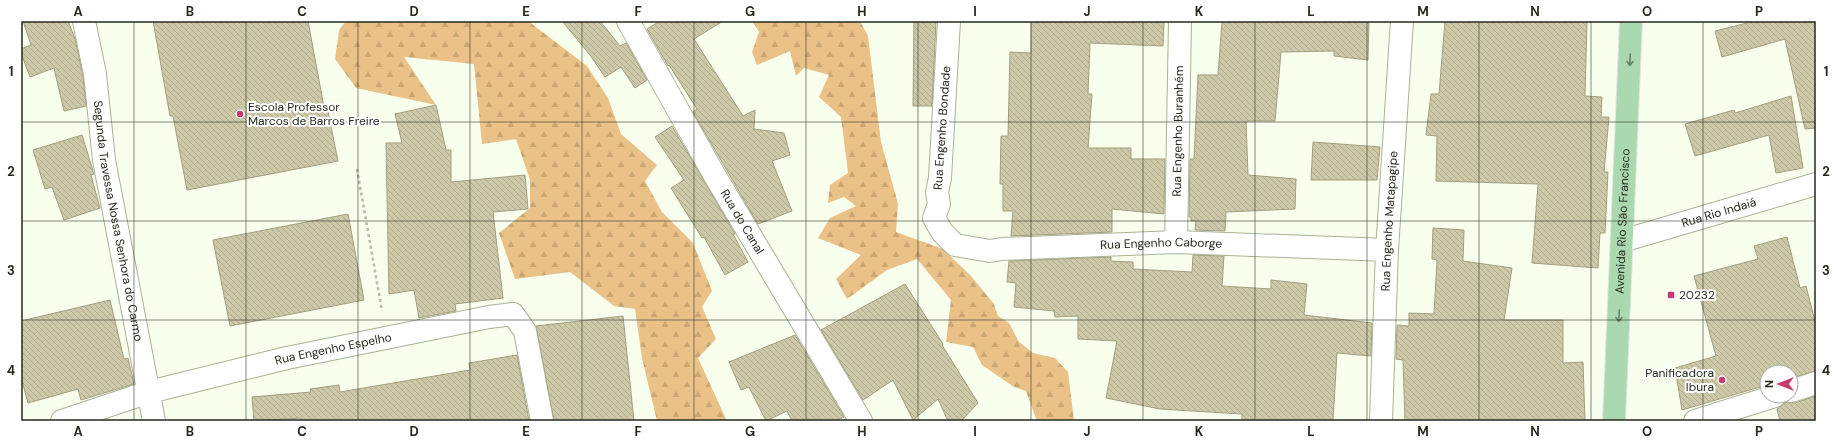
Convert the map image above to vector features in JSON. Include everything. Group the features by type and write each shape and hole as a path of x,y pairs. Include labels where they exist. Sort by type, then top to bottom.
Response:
{"main road":[{"name":"Avenida Rio São Francisco","path":"1614,421 1631,21"}],"street":[{"name":"Segunda Travessa Nossa Senhora do Carmo","path":"84,21 95,74 104,160 154,421"},
{"name":"Rua do Canal","path":"628,21 715,176 861,421"},
{"name":"Rua Engenho Bondade","path":"942,232 934,218 939,204 937,192 940,178 949,21"},
{"name":"Rua Engenho Buranhém","path":"1176,242 1180,21"},
{"name":"Rua Engenho Matapagipe","path":"1381,421 1387,250 1402,21"},
{"name":"Rua Rio Indaiá","path":"1622,241 1816,184"},
{"name":"Rua Engenho Caborge","path":"942,232 955,245 990,251 1002,249 1176,242 1387,250"},
{"name":"Rua Engenho Espelho","path":"62,421 149,392 279,360 387,337 489,317 512,314 522,325 527,337 542,421"},
{"path":"1799,388 1816,383"},
{"path":"1695,421 1759,401"}],"path":[{"path":"357,169 387,337"}],"green space":[{"path":"346,21 528,21 587,66 608,98 621,134 657,165 645,181 662,212 693,243 712,291 702,307 716,339 698,358 727,421 657,421 642,358 635,309 614,306 570,272 515,279 499,233 530,208 530,180 516,139 482,144 474,64 404,57 436,105 356,88 335,59 339,30"},
{"path":"752,21 860,21 868,36 881,142 898,204 896,232 943,249 971,276 994,304 998,316 1009,323 1019,342 1033,353 1055,358 1068,372 1074,421 1037,421 1026,391 1014,387 982,365 973,347 946,342 951,300 917,259 887,270 847,299 836,279 861,255 818,238 830,218 856,206 844,197 828,203 830,185 848,173 841,117 819,97 829,75 804,68 796,76 790,51 757,65 752,52 759,32"}],"building":[{"path":"23,21 68,21 75,39 83,76 86,106 64,111 54,68 30,77 21,53 21,49 31,45"},
{"name":"Escola Professor Marcos de Barros Freire","path":"153,21 308,21 324,107 327,107 338,161 187,190 173,116 170,116"},
{"path":"562,21 600,21 620,46 626,43 647,80 635,88 621,67 605,77 590,55"},
{"path":"660,21 723,21 694,39 743,116 755,110 754,129 784,133 790,155 772,161 792,211 758,224 693,112 697,109 669,65 668,66 647,29"},
{"path":"914,21 936,21 932,106 913,106"},
{"path":"1031,21 1164,21 1163,46 1090,43 1088,94 1092,94 1088,148 1131,148 1131,159 1165,159 1164,214 1112,209 1112,232 1011,236 1013,211 1003,211 1003,184 1000,184 1001,136 1008,136 1010,52 1031,53"},
{"path":"1222,21 1369,21 1368,60 1334,56 1334,51 1281,52 1275,121 1246,121 1248,175 1296,179 1295,209 1226,212 1225,231 1195,230 1196,221 1191,221 1191,217 1189,217 1190,159 1194,159 1198,75 1218,75"},
{"path":"1445,21 1587,21 1585,96 1602,97 1601,117 1609,117 1604,172 1608,172 1605,233 1600,233 1598,268 1532,263 1538,184 1436,181 1437,136 1426,135 1431,94 1439,94"},
{"path":"1755,21 1816,21 1816,128 1805,129 1785,39 1722,57 1715,31"},
{"path":"1791,96 1803,168 1776,173 1769,135 1695,156 1685,124 1734,110 1735,113"},
{"path":"436,105 446,150 451,150 451,182 525,175 528,209 493,212 503,298 455,304 456,311 419,318 414,290 389,294 386,143 402,143 395,114"},
{"path":"672,126 735,234 733,234 748,262 725,275 704,237 702,238 671,188 684,180 655,137"},
{"path":"82,135 94,174 91,175 100,208 64,220 52,187 45,189 33,150"},
{"path":"1313,142 1380,147 1377,180 1311,180"},
{"path":"348,214 364,300 230,326 213,240"},
{"path":"1433,228 1464,230 1463,261 1512,268 1504,320 1563,320 1563,363 1583,362 1585,421 1405,421 1403,360 1396,359 1397,325 1409,326 1409,313 1434,314 1437,260 1432,259"},
{"path":"1787,237 1800,288 1806,286 1816,325 1816,371 1799,376 1799,364 1759,364 1759,387 1682,410 1675,368 1716,356 1694,276 1758,259 1754,246"},
{"path":"1193,255 1224,256 1222,286 1271,289 1271,280 1307,284 1304,315 1372,323 1371,356 1337,353 1333,421 1242,421 1242,414 1160,409 1106,398 1117,341 1078,339 1078,316 1055,317 1054,311 1014,307 1016,283 1007,282 1009,261 1111,257 1111,261 1133,262 1133,269 1192,272"},
{"path":"905,284 978,403 961,421 948,421 938,399 913,420 893,380 863,400 821,330"},
{"path":"110,300 124,359 128,358 134,384 81,400 78,389 28,403 21,377 21,321"},
{"path":"623,316 634,421 554,421 536,326"},
{"path":"795,335 844,417 836,421 792,421 787,411 766,421 749,387 741,390 729,362"},
{"path":"517,355 529,421 302,421 301,418 254,421 252,397 311,392 310,389 339,385 340,392 470,370 469,363"},
{"path":"1816,396 1816,421 1780,421 1777,409 1783,404 1799,404 1799,402"}],"place":[{"name":"Escola Professor Marcos de Barros Freire","path":"240,114"},
{"name":"20232","path":"1671,295"},
{"name":"Panificadora Ibura","path":"1722,380"}]}
